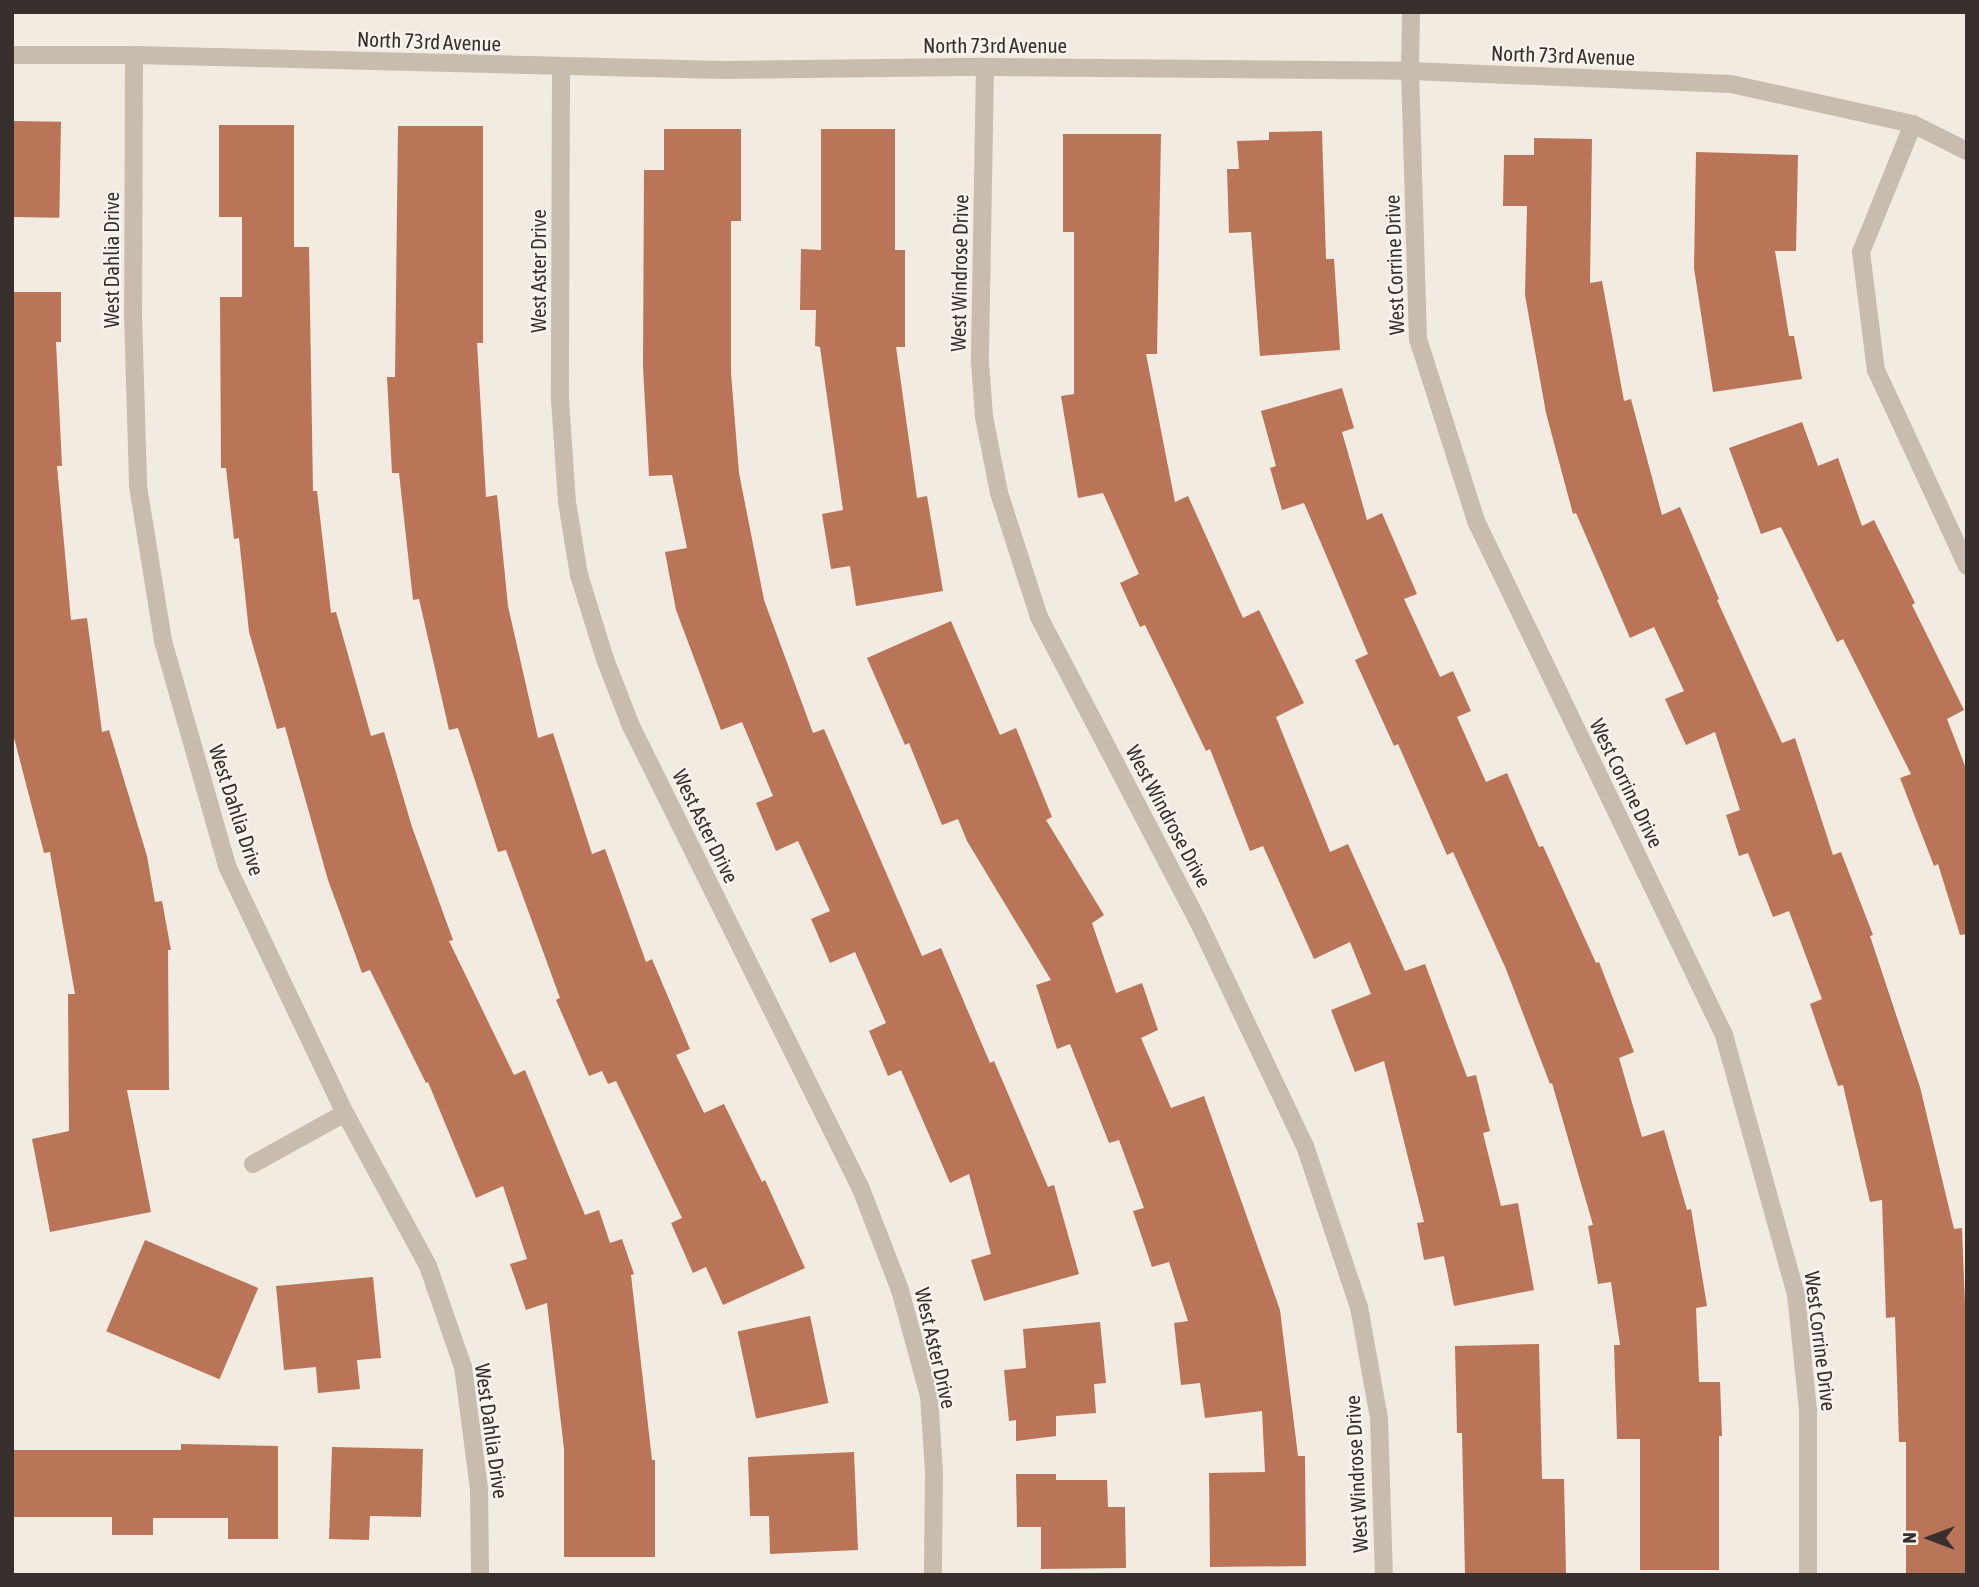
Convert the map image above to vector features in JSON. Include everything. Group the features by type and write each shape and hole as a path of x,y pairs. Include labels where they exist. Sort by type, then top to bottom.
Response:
{"street":[{"name":"West Corrine Drive","path":"1411,12 1410,71 1418,339 1476,521 1724,1035 1769,1187 1796,1294 1808,1411 1808,1575"},
{"name":"North 73rd Avenue","path":"12,55 134,55 561,68 985,67 1410,71 1731,84 1913,124 1967,151"},
{"name":"West Dahlia Drive","path":"134,55 133,314 138,486 163,641 227,866 345,1113 428,1266 463,1367 480,1489 480,1575"},
{"name":"West Windrose Drive","path":"985,67 980,362 984,417 999,493 1039,617 1198,921 1306,1146 1335,1230 1364,1332 1379,1418 1384,1575"},
{"name":"West Aster Drive","path":"561,68 560,400 567,502 579,575 605,659 631,726 861,1189 900,1290 929,1396 934,1471 933,1575"},
{"path":"1913,124 1861,252 1862,265 1876,370 1967,566"},
{"path":"253,1164 345,1113"}],"building":[{"path":"12,121 61,122 59,218 12,217"},
{"path":"219,125 294,125 294,247 309,247 313,491 317,491 331,613 336,612 371,736 384,732 412,827 453,940 449,941 514,1075 525,1070 585,1215 599,1210 610,1243 622,1239 634,1274 631,1275 652,1460 655,1460 655,1557 564,1557 564,1449 547,1303 526,1310 510,1264 527,1259 503,1186 476,1198 428,1082 426,1083 370,970 362,973 328,880 285,727 277,729 249,632 239,538 234,539 226,468 221,468 220,297 242,297 242,217 219,217"},
{"path":"398,126 483,126 483,343 477,343 486,497 497,495 508,606 538,738 553,733 592,854 605,849 646,962 652,959 690,1049 676,1055 704,1113 724,1104 762,1182 765,1180 805,1268 723,1305 706,1267 693,1273 671,1223 682,1218 616,1081 608,1084 602,1071 589,1076 556,1000 560,998 506,850 498,852 458,728 449,730 419,599 413,600 399,473 392,473 387,377 395,377"},
{"path":"664,129 741,129 741,221 731,221 731,373 739,473 764,600 813,733 824,729 922,956 941,948 990,1063 994,1061 1048,1187 1054,1185 1079,1274 984,1301 971,1260 991,1254 969,1174 950,1183 901,1070 888,1076 869,1031 886,1023 855,952 830,963 811,919 830,911 798,841 776,851 756,803 773,796 742,722 721,730 676,610 665,552 687,548 672,475 649,476 643,367 644,170 664,170"},
{"path":"821,129 895,129 895,250 905,250 905,347 896,347 917,498 927,496 943,591 856,606 850,566 831,569 822,514 843,510 820,347 815,346 816,310 800,310 801,249 821,250"},
{"path":"1322,131 1326,259 1334,259 1340,350 1260,356 1251,232 1229,233 1227,169 1239,169 1237,141 1269,140 1269,132"},
{"path":"1063,134 1161,134 1157,354 1146,354 1175,502 1188,496 1243,618 1259,610 1304,703 1276,717 1330,852 1348,844 1405,971 1425,964 1467,1077 1476,1075 1490,1131 1483,1133 1501,1206 1518,1203 1534,1290 1454,1306 1444,1256 1424,1260 1417,1223 1424,1222 1384,1061 1355,1072 1331,1010 1371,994 1350,942 1314,959 1263,846 1250,851 1210,749 1206,751 1145,625 1140,627 1120,583 1139,574 1103,493 1078,498 1061,396 1074,394 1074,232 1063,232"},
{"path":"1534,138 1592,139 1590,283 1602,281 1624,401 1631,399 1662,515 1680,507 1719,599 1717,600 1782,743 1795,738 1833,855 1841,852 1873,935 1870,936 1920,1087 1954,1229 1962,1228 1967,1355 1967,1575 1906,1575 1906,1442 1899,1442 1895,1317 1886,1318 1882,1200 1870,1202 1843,1085 1838,1086 1810,1004 1822,999 1789,911 1773,917 1748,853 1739,856 1726,815 1740,810 1715,732 1686,745 1665,699 1684,691 1654,627 1630,638 1576,513 1573,514 1546,413 1525,295 1527,206 1503,206 1504,155 1534,155"},
{"path":"1696,152 1798,155 1796,251 1775,251 1789,336 1794,336 1802,379 1713,392 1694,268"},
{"path":"12,292 61,292 61,342 56,342 62,466 57,466 71,620 87,618 102,732 109,730 147,856 155,902 162,901 171,950 168,950 169,1090 127,1090 151,1212 50,1232 32,1139 69,1131 68,994 75,994 50,852 44,853 12,730"},
{"path":"1342,388 1354,428 1342,432 1367,520 1382,513 1417,594 1404,599 1440,677 1453,671 1471,711 1457,717 1486,782 1507,773 1539,847 1543,846 1596,963 1599,962 1634,1052 1619,1058 1642,1137 1664,1130 1687,1210 1691,1209 1707,1306 1696,1308 1699,1382 1720,1382 1722,1436 1719,1436 1719,1570 1640,1570 1640,1439 1617,1439 1614,1345 1620,1345 1611,1282 1598,1284 1588,1226 1593,1225 1552,1083 1550,1084 1506,969 1453,852 1447,855 1398,744 1394,746 1355,660 1368,654 1304,503 1282,510 1270,468 1276,466 1261,411"},
{"path":"1802,422 1818,466 1838,458 1862,526 1874,520 1964,710 1947,719 1967,771 1967,934 1960,935 1938,864 1934,866 1900,778 1911,774 1843,639 1837,642 1781,527 1761,534 1729,448"},
{"path":"951,621 1000,735 1016,728 1052,817 1046,820 1104,915 1092,923 1116,993 1142,983 1158,1030 1141,1038 1171,1108 1204,1096 1280,1310 1298,1456 1305,1456 1306,1566 1210,1567 1209,1473 1265,1472 1262,1411 1205,1418 1200,1383 1181,1385 1174,1323 1188,1321 1169,1262 1152,1267 1133,1211 1144,1208 1119,1140 1109,1143 1070,1044 1057,1049 1036,985 1051,980 967,841 958,819 942,825 909,743 905,745 867,658"},
{"path":"145,1240 258,1288 220,1379 106,1331"},
{"path":"373,1277 381,1358 357,1360 360,1389 318,1393 316,1367 284,1370 276,1286"},
{"path":"810,1316 829,1403 756,1418 738,1331"},
{"path":"1100,1322 1106,1383 1094,1384 1096,1413 1056,1416 1056,1436 1016,1441 1016,1420 1009,1421 1004,1370 1026,1368 1023,1329"},
{"path":"1539,1344 1542,1479 1564,1479 1566,1573 1465,1575 1462,1433 1457,1433 1455,1346"},
{"path":"181,1444 278,1446 278,1539 228,1539 228,1518 153,1518 153,1535 112,1535 112,1517 12,1517 12,1450 181,1450"},
{"path":"332,1447 423,1449 421,1517 370,1516 369,1540 329,1539"},
{"path":"854,1452 858,1550 770,1554 769,1516 750,1516 748,1457"},
{"path":"1016,1474 1056,1474 1056,1480 1107,1480 1108,1507 1125,1507 1126,1568 1041,1569 1041,1527 1017,1527"}]}
